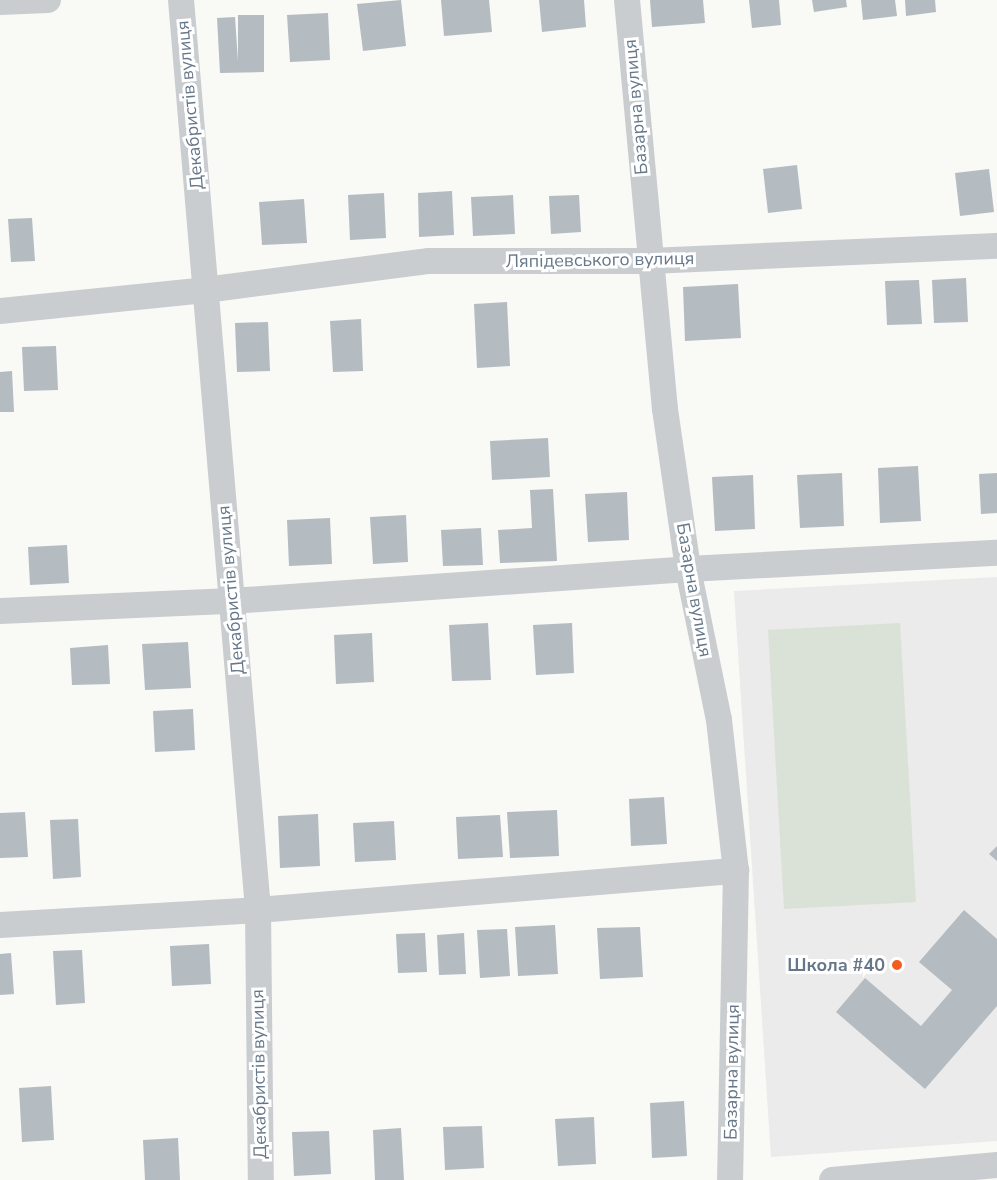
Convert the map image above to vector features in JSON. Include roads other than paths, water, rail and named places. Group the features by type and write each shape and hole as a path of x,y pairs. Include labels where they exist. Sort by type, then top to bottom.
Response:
{"street":[{"path":"0,2 48,0"},
{"name":"Декабристів вулиця","path":"181,0 258,910 261,1180"},
{"name":"Базарна вулиця","path":"627,0 665,409 688,568 719,720 736,871 730,1180"},
{"name":"Ляпідевського вулиця","path":"0,311 204,291 429,261 650,261 997,246"},
{"path":"0,610 232,601 688,568 997,553"},
{"path":"0,925 258,910 736,871"},
{"path":"832,1180 997,1165"}],"place":[{"name":"Школа #40","path":"897,965"}]}
